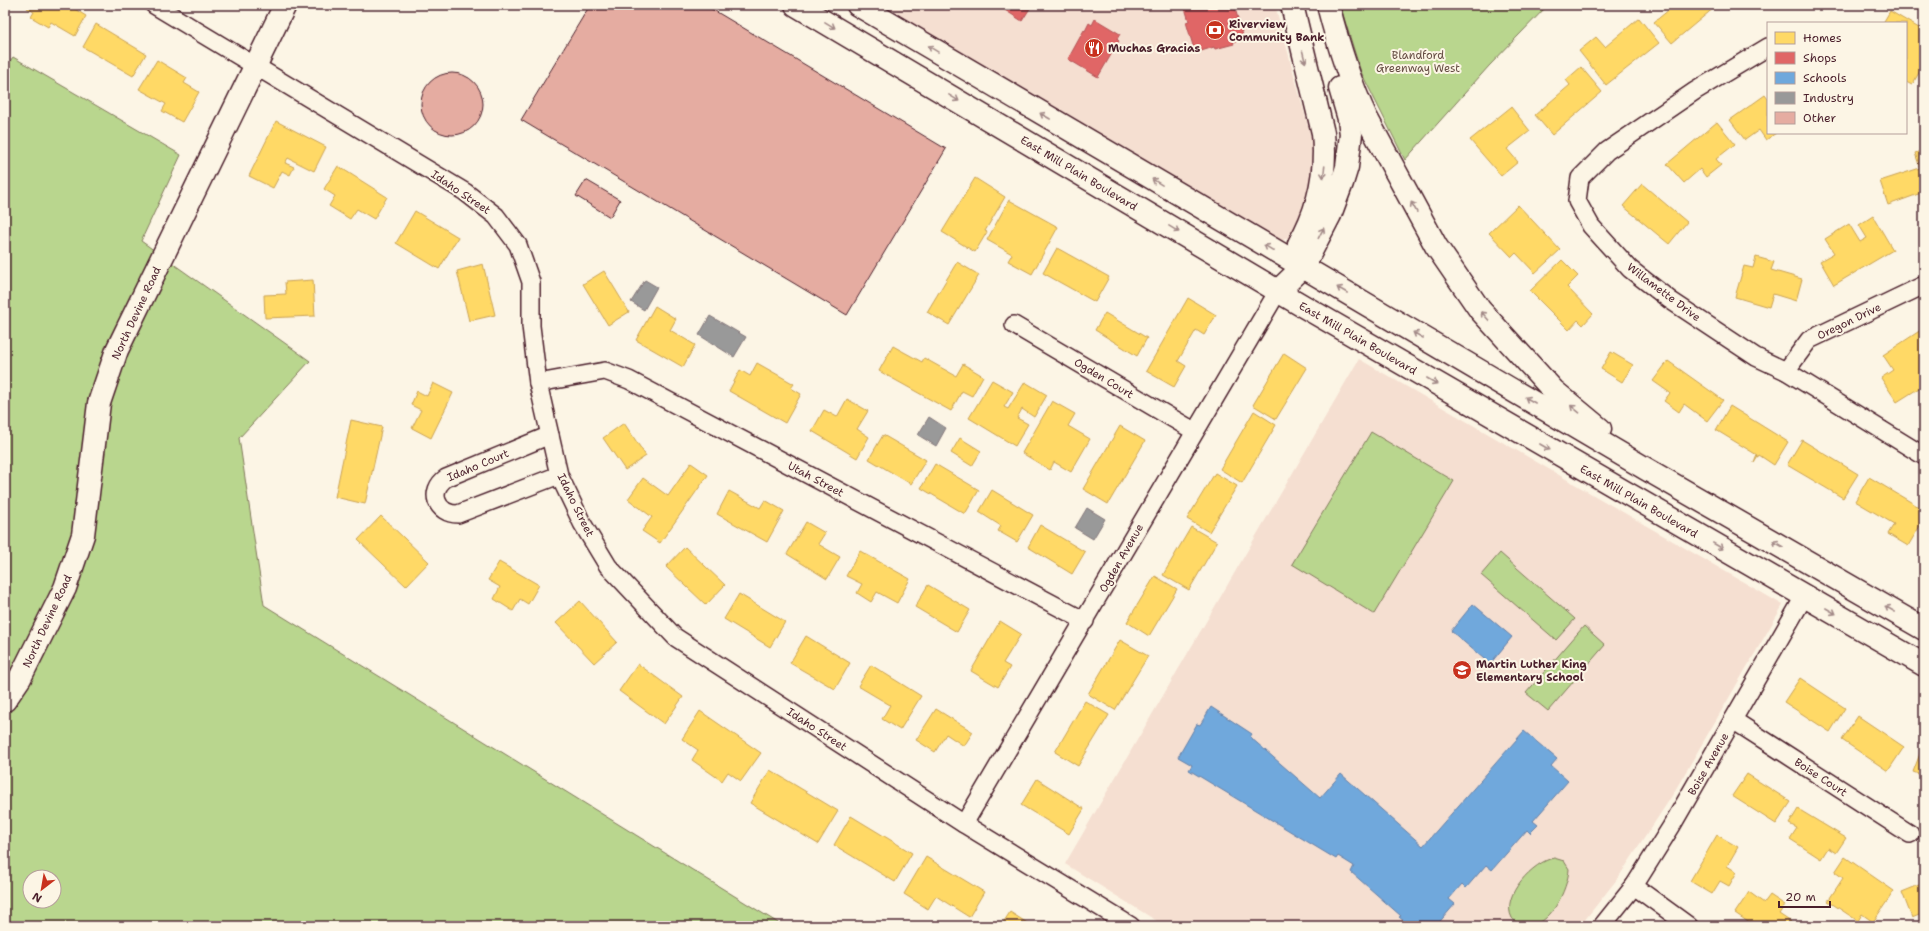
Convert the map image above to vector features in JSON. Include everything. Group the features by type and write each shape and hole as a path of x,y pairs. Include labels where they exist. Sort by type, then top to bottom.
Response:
{"main road":[{"name":"North Devine Road","path":"5,700 20,678 65,588 83,535 99,403 117,350 285,5"},
{"name":"East Mill Plain Boulevard","path":"796,5 1278,291 1924,665"},
{"path":"825,5 864,28 872,30 878,27 884,20"},
{"path":"858,5 1648,470 1924,628"},
{"path":"1292,5 1323,133 1325,163 1316,208 1305,233 1296,264"},
{"path":"1278,291 1328,220 1347,167 1351,134 1345,103 1324,40 1316,5"},
{"path":"1328,5 1346,67 1366,117 1436,246 1480,310 1553,390 1648,470"}],"street":[{"name":"Idaho Street","path":"154,5 465,192 496,216 518,245 531,282 531,326 538,383 560,474 582,523 608,566 675,637 964,824 1131,926"},
{"name":"Willamette Drive","path":"1767,48 1695,91 1607,151 1580,178 1577,201 1591,226 1630,269 1670,300 1750,353 1786,371 1924,456"},
{"name":"Oregon Drive","path":"1786,371 1808,340 1924,285"},
{"name":"Ogden Avenue","path":"964,824 1085,621 1194,431 1278,291"},
{"name":"Ogden Court","path":"1014,325 1194,431"},
{"name":"Utah Street","path":"538,383 605,371 629,380 1085,621"},
{"name":"Idaho Court","path":"550,435 446,478 437,486 437,504 446,513 458,514 560,474"},
{"name":"Boise Avenue","path":"1602,926 1634,886 1672,827 1805,595"},
{"name":"Boise Court","path":"1733,720 1910,834"},
{"path":"1634,886 1689,926"}],"shaded area":[{"path":"877,5 1275,5 1313,144 1312,174 1305,206 1295,231 1289,238 1277,240"},
{"name":"Martin Luther King Elementary School","path":"1359,359 1783,605 1670,799 1618,878 1580,926 1165,926 1065,864"}],"green space":[{"name":"Blandford Greenway West","path":"1340,5 1548,5 1489,66 1405,160 1361,72"},
{"path":"13,57 181,155 141,241 310,361 239,438 264,605 783,926 5,926 5,68"},
{"path":"1371,432 1454,481 1374,614 1292,564"},
{"path":"1500,553 1575,619 1556,640 1481,575"},
{"path":"1584,626 1605,645 1548,711 1526,693"},
{"path":"1554,858 1564,861 1569,869 1565,886 1556,906 1543,921 1535,925 1524,925 1516,922 1512,918 1510,909 1511,900 1515,890 1521,881 1537,866"}],"building: Homes":[{"path":"29,5 68,5 86,16 75,36 51,22 48,27 31,17 34,12 27,8"},
{"path":"1675,5 1714,5 1715,7 1672,43 1654,22"},
{"path":"1890,11 1924,31 1924,64 1912,85 1907,82 1907,22 1884,22"},
{"path":"1639,18 1659,43 1606,85 1579,51 1596,37 1605,47"},
{"path":"96,24 146,54 133,76 83,47"},
{"path":"157,60 187,78 184,83 199,92 182,122 162,111 166,104 139,89"},
{"path":"1581,67 1602,92 1552,135 1535,115 1570,85 1566,80"},
{"path":"1765,95 1767,98 1767,134 1775,134 1766,140 1759,130 1745,140 1730,120"},
{"path":"1511,107 1530,131 1507,149 1518,162 1501,176 1470,140"},
{"path":"276,121 326,147 314,171 288,158 285,163 294,167 290,175 282,171 273,188 249,176"},
{"path":"1717,122 1735,144 1716,159 1721,165 1706,177 1700,169 1684,183 1667,164"},
{"path":"1924,150 1924,192 1888,205 1880,181 1920,168 1915,153"},
{"path":"338,166 387,197 374,219 357,209 350,219 329,206 335,196 324,189"},
{"path":"975,178 1005,197 985,231 987,232 975,252 942,232"},
{"path":"1642,184 1687,222 1669,244 1623,206"},
{"path":"1009,200 1058,227 1032,274 1008,261 1012,254 987,240"},
{"path":"1518,205 1560,250 1535,273 1516,253 1512,257 1489,233"},
{"path":"415,211 458,237 439,269 396,243"},
{"path":"1873,216 1893,250 1834,285 1820,261 1834,253 1825,239 1849,224 1860,242 1867,238 1859,225"},
{"path":"1057,248 1109,277 1095,302 1043,273"},
{"path":"1756,257 1774,262 1771,270 1802,279 1796,301 1773,294 1769,307 1735,297 1744,266 1753,268"},
{"path":"1562,260 1578,276 1567,287 1593,314 1583,325 1578,320 1569,330 1530,291"},
{"path":"957,262 979,275 949,325 927,312"},
{"path":"483,264 495,315 469,321 457,271"},
{"path":"604,271 629,312 608,325 583,284"},
{"path":"313,280 315,316 265,318 264,295 286,294 285,282"},
{"path":"1188,298 1216,315 1204,335 1196,330 1178,361 1186,366 1174,387 1146,371"},
{"path":"655,306 676,319 670,330 695,345 683,367 636,340"},
{"path":"1105,313 1147,338 1137,356 1095,330"},
{"path":"1924,328 1924,375 1922,377 1924,385 1897,402 1881,378 1893,370 1883,355"},
{"path":"893,346 922,362 924,358 956,376 963,364 983,376 972,396 962,391 951,411 879,371"},
{"path":"1611,352 1633,365 1622,382 1601,369"},
{"path":"1284,353 1307,368 1276,419 1253,405"},
{"path":"1668,361 1723,400 1707,421 1684,404 1679,412 1664,401 1670,393 1653,381"},
{"path":"757,363 794,384 791,388 801,394 785,423 729,391 740,370 750,376"},
{"path":"992,380 1013,392 1004,407 1008,409 1025,382 1047,395 1034,417 1022,409 1017,418 1028,424 1015,446 969,418"},
{"path":"433,383 453,393 431,438 412,428 421,410 411,405 417,391 427,396"},
{"path":"847,399 868,411 857,429 869,437 857,458 812,431 824,410 837,417"},
{"path":"1052,401 1075,414 1068,426 1090,439 1071,472 1054,462 1050,470 1022,453"},
{"path":"1730,406 1788,442 1774,465 1759,455 1754,463 1757,455 1716,430"},
{"path":"1254,411 1276,425 1242,483 1220,469"},
{"path":"351,420 382,427 365,504 335,497"},
{"path":"624,423 646,456 625,470 603,438"},
{"path":"1120,426 1145,441 1108,504 1083,489"},
{"path":"883,435 926,460 911,484 869,459"},
{"path":"960,438 981,451 972,466 951,453"},
{"path":"1802,440 1858,474 1843,498 1787,465"},
{"path":"691,463 708,475 660,543 642,531 652,517 628,499 643,478 668,496"},
{"path":"935,464 979,490 965,514 921,488"},
{"path":"1215,473 1237,486 1209,532 1187,519"},
{"path":"1869,477 1924,510 1924,519 1908,546 1888,534 1894,524 1855,501"},
{"path":"992,490 1033,515 1017,542 998,531 1001,526 979,512"},
{"path":"729,491 760,508 765,500 784,511 767,542 717,514"},
{"path":"381,516 429,562 406,586 358,540"},
{"path":"806,522 825,533 818,544 840,557 827,579 787,554"},
{"path":"1040,525 1085,552 1072,574 1028,547"},
{"path":"1191,527 1217,542 1189,590 1163,575"},
{"path":"685,547 725,585 706,605 666,567"},
{"path":"860,551 910,579 897,603 877,592 871,602 857,593 862,584 846,576"},
{"path":"499,562 539,585 528,604 520,599 513,611 494,599 500,587 488,580"},
{"path":"1155,576 1177,589 1149,636 1127,622"},
{"path":"928,585 970,610 957,632 915,607"},
{"path":"739,594 785,622 770,647 724,619"},
{"path":"580,601 617,642 594,663 556,623"},
{"path":"1000,621 1021,634 1003,663 1010,667 998,687 971,671"},
{"path":"806,636 850,663 835,689 790,663"},
{"path":"1120,640 1148,656 1115,710 1088,694"},
{"path":"638,664 683,697 664,724 619,691"},
{"path":"871,665 921,696 900,730 882,719 890,705 858,686"},
{"path":"1800,678 1845,708 1830,732 1784,702"},
{"path":"1085,701 1109,715 1078,766 1055,752"},
{"path":"936,709 973,732 964,746 946,734 935,752 916,740"},
{"path":"700,711 761,753 741,781 728,772 722,781 692,760 698,750 682,739"},
{"path":"1858,716 1904,747 1888,771 1842,740"},
{"path":"1924,746 1924,776 1913,772"},
{"path":"770,770 838,811 818,844 750,803"},
{"path":"1747,774 1791,802 1776,824 1732,796"},
{"path":"1037,779 1084,809 1069,834 1021,805"},
{"path":"1798,809 1846,838 1836,853 1828,848 1821,859 1790,839 1797,828 1789,824"},
{"path":"851,816 912,853 895,882 834,845"},
{"path":"1717,835 1738,847 1727,866 1737,872 1729,886 1720,881 1712,894 1690,881"},
{"path":"926,857 984,892 969,917 936,896 928,909 904,894"},
{"path":"1845,857 1894,891 1873,922 1862,914 1858,921 1828,901 1843,878 1835,872"},
{"path":"1924,883 1924,913 1912,918 1902,892"},
{"path":"1749,892 1764,903 1770,895 1785,905 1779,914 1791,922 1788,926 1754,926 1735,913"},
{"path":"1010,912 1032,926 1001,926"}],"building: Shops":[{"path":"997,5 1032,5 1022,21"},
{"name":"Riverview Community Bank","path":"1184,5 1234,5 1244,39 1233,42 1234,44 1215,49 1214,47 1198,52 1197,49 1194,49 1186,22 1189,21"},
{"name":"Muchas Gracias","path":"1095,19 1120,34 1117,39 1119,41 1098,77 1068,59 1084,30 1085,31 1089,23 1092,25"}],"building: Schools":[{"path":"1473,604 1512,637 1490,664 1451,631"},
{"path":"1211,707 1252,734 1250,737 1320,798 1341,774 1423,846 1524,731 1557,759 1551,766 1568,781 1533,821 1538,825 1530,833 1527,830 1492,870 1486,865 1466,888 1462,884 1449,899 1455,904 1436,926 1410,926 1399,917 1401,916 1351,872 1354,866 1338,856 1336,859 1189,770 1192,765 1178,757 1197,724 1200,725"}],"building: Industry":[{"path":"645,280 657,287 644,310 631,302"},
{"path":"710,316 746,337 734,357 699,335"},
{"path":"929,417 946,428 936,446 918,435"},
{"path":"1087,508 1105,519 1093,539 1075,528"}],"building: Other":[{"path":"590,5 705,5 946,149 847,315 521,120"},
{"path":"446,73 458,73 474,82 481,92 483,104 481,116 474,126 458,135 446,135 435,130 426,121 421,110 421,98 426,87 435,78"},
{"path":"586,180 620,200 610,217 576,196"}],"place":[{"name":"Riverview Community Bank","path":"1215,30"},
{"name":"Muchas Gracias","path":"1094,48"},
{"name":"Martin Luther King Elementary School","path":"1462,670"}]}
